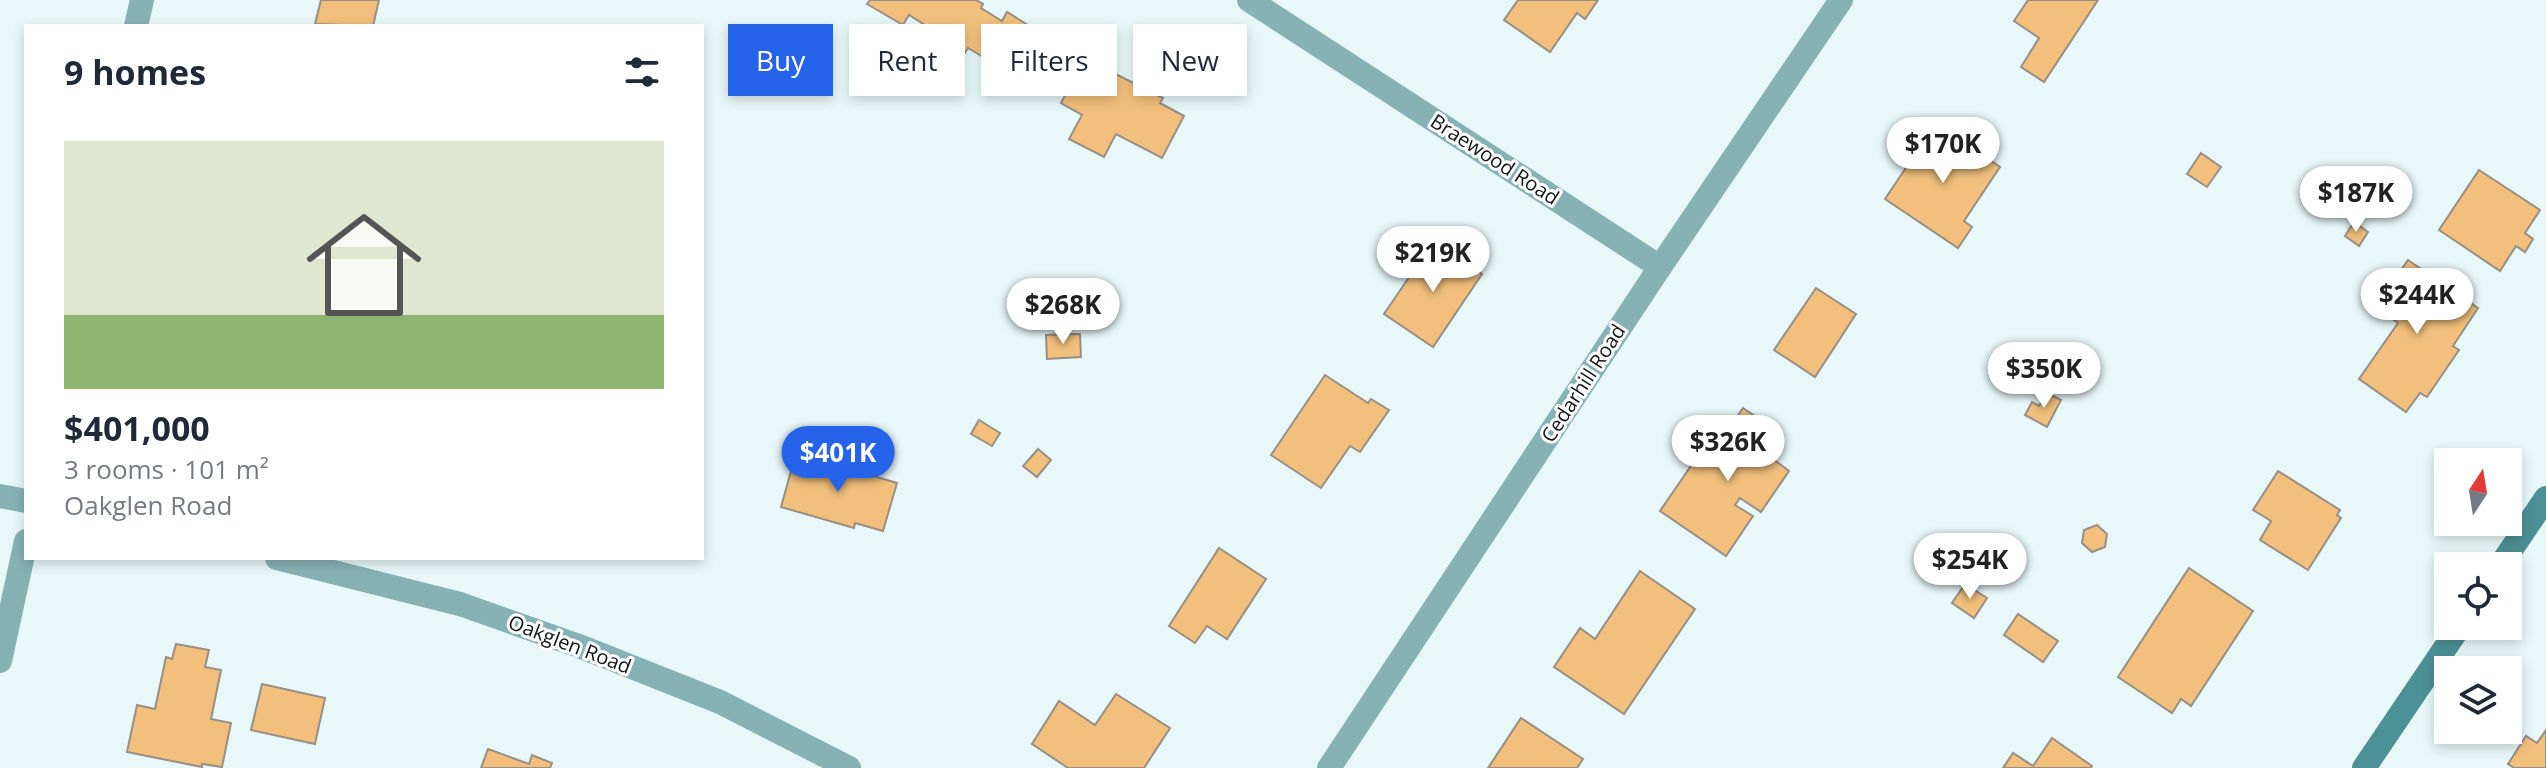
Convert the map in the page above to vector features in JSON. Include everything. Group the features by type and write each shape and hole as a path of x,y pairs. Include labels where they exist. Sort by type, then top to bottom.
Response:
{"main road":[{"path":"2509,552 2546,498"},
{"path":"2364,768 2451,640"}],"street":[{"path":"136,24 142,0"},
{"name":"Braewood Road","path":"1249,0 1660,267"},
{"name":"Cedarhill Road","path":"1329,768 1660,267 1841,0"},
{"path":"0,496 24,501"},
{"path":"0,661 24,550"},
{"name":"Oakglen Road","path":"285,560 460,604 579,646 720,702 849,768"}],"building":[{"path":"321,0 379,0 373,24 315,24"},
{"path":"870,0 976,0 983,4 981,8 1002,21 1007,12 1026,24 981,24 981,56 968,48 965,53 965,24 923,24 909,15 901,24 867,4"},
{"path":"1518,0 1598,0 1585,19 1577,13 1550,52 1504,20"},
{"path":"2028,0 2098,0 2044,82 2021,67 2039,38 2014,21"},
{"path":"1117,75 1133,83 1133,96 1159,96 1163,98 1160,103 1184,116 1162,158 1116,134 1104,157 1069,139 1082,115 1061,103 1065,96 1117,96"},
{"path":"1936,123 2000,167 1964,221 1972,227 1958,248 1885,199"},
{"path":"2201,153 2221,167 2207,187 2187,174"},
{"path":"2479,170 2540,210 2525,233 2533,239 2525,252 2516,246 2500,271 2439,230"},
{"path":"2354,222 2368,232 2359,246 2345,236"},
{"path":"1433,242 1482,274 1433,347 1384,314"},
{"path":"2408,260 2478,308 2453,346 2459,350 2427,397 2420,393 2406,412 2359,379 2398,323 2376,307"},
{"path":"1816,288 1856,314 1815,377 1774,350"},
{"path":"1080,334 1081,357 1047,359 1046,335"},
{"path":"1325,375 1368,403 1371,399 1389,410 1360,452 1350,446 1321,488 1271,455"},
{"path":"2047,393 2061,400 2047,427 2025,415 2032,402 2039,406"},
{"path":"1743,408 1783,435 1769,456 1789,471 1761,512 1740,498 1735,505 1753,516 1726,556 1660,511 1708,441 1716,447"},
{"path":"979,420 1000,433 992,446 971,434"},
{"path":"1038,449 1051,460 1037,477 1023,466"},
{"path":"796,453 897,483 883,531 855,523 854,528 781,507"},
{"path":"2278,471 2340,510 2337,515 2341,518 2308,570 2260,540 2271,521 2253,510"},
{"path":"2097,525 2107,534 2105,547 2092,552 2082,543 2084,530"},
{"path":"1219,548 1266,579 1227,639 1207,626 1195,643 1169,626"},
{"path":"2189,568 2253,611 2191,706 2181,699 2172,713 2118,677"},
{"path":"1640,571 1695,609 1624,714 1554,667 1580,628 1595,639"},
{"path":"1965,584 1987,598 1974,618 1952,603"},
{"path":"2018,614 2058,641 2043,662 2004,635"},
{"path":"176,644 209,650 205,667 221,670 211,719 231,723 222,767 202,764 202,767 127,752 137,705 155,709 166,657 172,659"},
{"path":"262,684 325,698 315,744 251,730"},
{"path":"1116,694 1170,728 1144,768 1068,768 1032,744 1059,701 1095,725"},
{"path":"1521,718 1583,759 1577,768 1488,768"},
{"path":"2546,730 2546,768 2514,768 2508,764 2526,736 2537,743"},
{"path":"2052,738 2091,768 2003,768 2013,753 2033,766"},
{"path":"488,749 529,764 532,755 552,763 550,768 481,768"}]}
